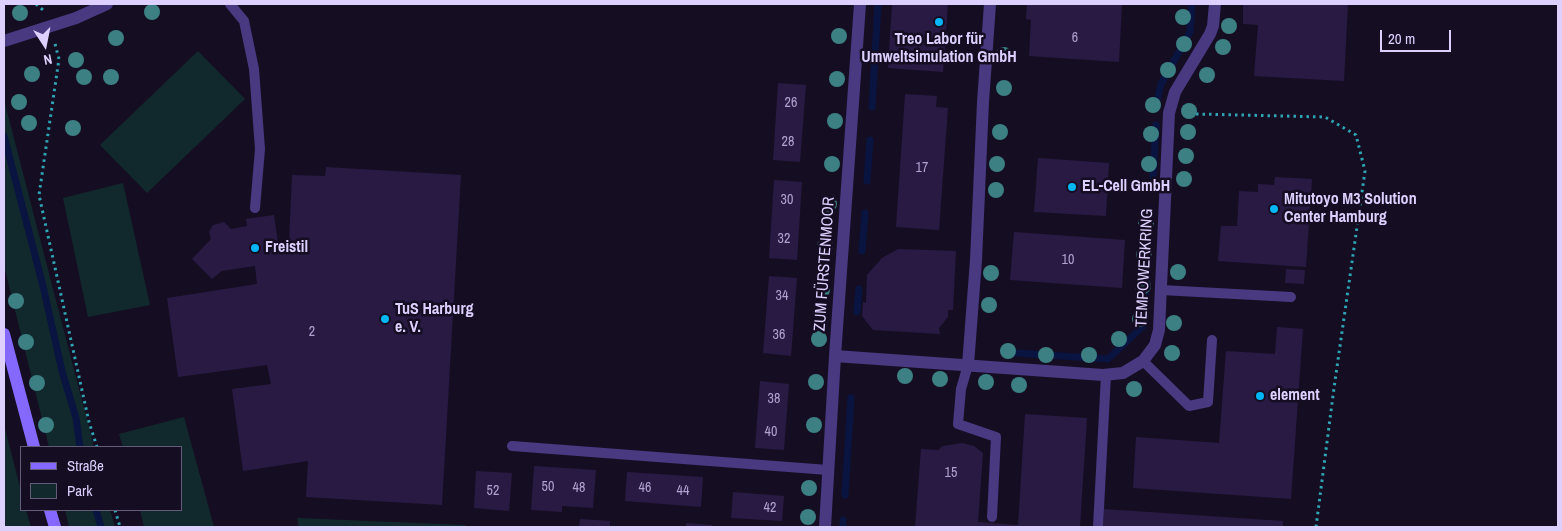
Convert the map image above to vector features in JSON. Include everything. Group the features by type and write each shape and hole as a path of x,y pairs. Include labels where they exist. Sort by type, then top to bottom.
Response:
{"main road":[{"path":"4,334 34,446"},
{"path":"50,511 54,527"}],"street":[{"path":"4,41 76,18 107,4"},
{"name":"ZUM FÜRSTENMOOR","path":"825,527 860,4"},
{"path":"968,365 990,4"},
{"name":"TEMPOWERKRING","path":"835,356 1106,375 1123,373 1143,361 1151,352 1157,339 1169,113 1175,92 1210,34 1213,26 1215,4"}],"lane":[{"path":"230,4 244,21 254,70 260,149 255,208"},
{"path":"1161,290 1290,297"},
{"path":"1143,361 1189,406 1208,402 1212,340"},
{"path":"968,365 961,388 958,424 996,437 992,517"},
{"path":"1098,527 1106,375"},
{"path":"512,446 828,470"}],"path":[{"path":"52,26 59,59 39,195 89,422 97,446"},
{"path":"1196,114 1325,116 1356,135 1365,171 1316,527"},
{"path":"114,511 120,527"}],"green space":[{"path":"198,51 245,99 147,193 100,145"},
{"path":"4,100 94,446 49,446 4,266"},
{"path":"123,183 150,305 88,317 63,198"},
{"path":"184,417 214,527 144,527 140,511 182,511 182,446 123,446 119,434"},
{"path":"4,425 20,487 20,511 26,511 31,527 4,527"},
{"path":"65,511 110,511 115,527 69,527"},
{"path":"297,518 465,525 465,527 299,527"}],"building":[{"path":"892,4 948,4 943,72 888,68"},
{"path":"1027,4 1122,4 1119,62 1029,56 1031,20 1026,19"},
{"path":"1243,4 1348,4 1344,81 1254,76 1258,25 1243,24"},
{"path":"778,83 806,85 800,162 773,160"},
{"path":"905,94 937,96 936,107 948,108 939,230 896,227"},
{"name":"EL-Cell GmbH","path":"1038,158 1109,163 1106,216 1034,212"},
{"name":"TuS Harburg e. V.","path":"326,167 461,175 442,505 306,497 308,461 243,471 232,389 271,384 267,365 178,377 167,298 257,284 255,266 222,271 212,279 192,259 211,239 209,232 213,225 224,222 231,229 247,226 246,219 274,215 278,243 289,242 292,175 325,176"},
{"name":"Mitutoyo M3 Solution Center Hamburg","path":"1275,177 1312,179 1306,267 1218,261 1221,226 1237,226 1239,191 1258,192 1258,184 1274,185"},
{"path":"774,180 802,182 797,260 769,258"},
{"path":"1014,232 1125,240 1122,288 1010,280"},
{"path":"898,249 956,251 953,310 948,310 948,317 939,328 940,334 873,330 862,316 863,302 866,303 867,275 882,258"},
{"path":"1286,269 1305,270 1304,284 1285,283"},
{"path":"769,276 797,278 791,356 763,353"},
{"name":"element","path":"1277,327 1303,329 1291,499 1133,488 1136,437 1219,443 1226,351 1275,354"},
{"path":"760,381 789,384 784,450 755,448"},
{"path":"1025,414 1087,418 1080,527 915,527 921,449 938,450 943,446 962,443 974,446 983,453 978,522 1018,525"},
{"path":"534,466 596,470 593,508 562,506 562,512 531,510"},
{"path":"476,471 512,473 509,511 474,508"},
{"path":"627,472 703,477 701,507 625,501"},
{"path":"733,492 784,496 782,521 731,518"},
{"path":"1104,509 1283,521 1283,527 1103,527"},
{"path":"580,519 610,521 610,527 579,527"},
{"path":"686,523 712,525 712,527 686,527"}],"waterway":[{"path":"872,107 878,4"},
{"path":"1157,101 1161,84 1190,32 1192,4"},
{"path":"1153,178 1156,125"},
{"path":"4,136 43,286 62,371 76,418 80,446"},
{"path":"867,181 870,140"},
{"path":"1016,353 1108,359 1143,326 1151,210"},
{"path":"862,251 865,213"},
{"path":"857,312 859,289"},
{"path":"845,495 851,398"},
{"path":"96,511 101,527"},
{"path":"843,520 843,527"}],"place":[{"name":"Treo Labor für Umweltsimulation GmbH","path":"939,22"},
{"name":"EL-Cell GmbH","path":"1072,187"},
{"name":"Mitutoyo M3 Solution Center Hamburg","path":"1274,209"},
{"name":"Freistil","path":"255,248"},
{"name":"TuS Harburg e. V.","path":"385,319"},
{"name":"element","path":"1260,396"}]}
